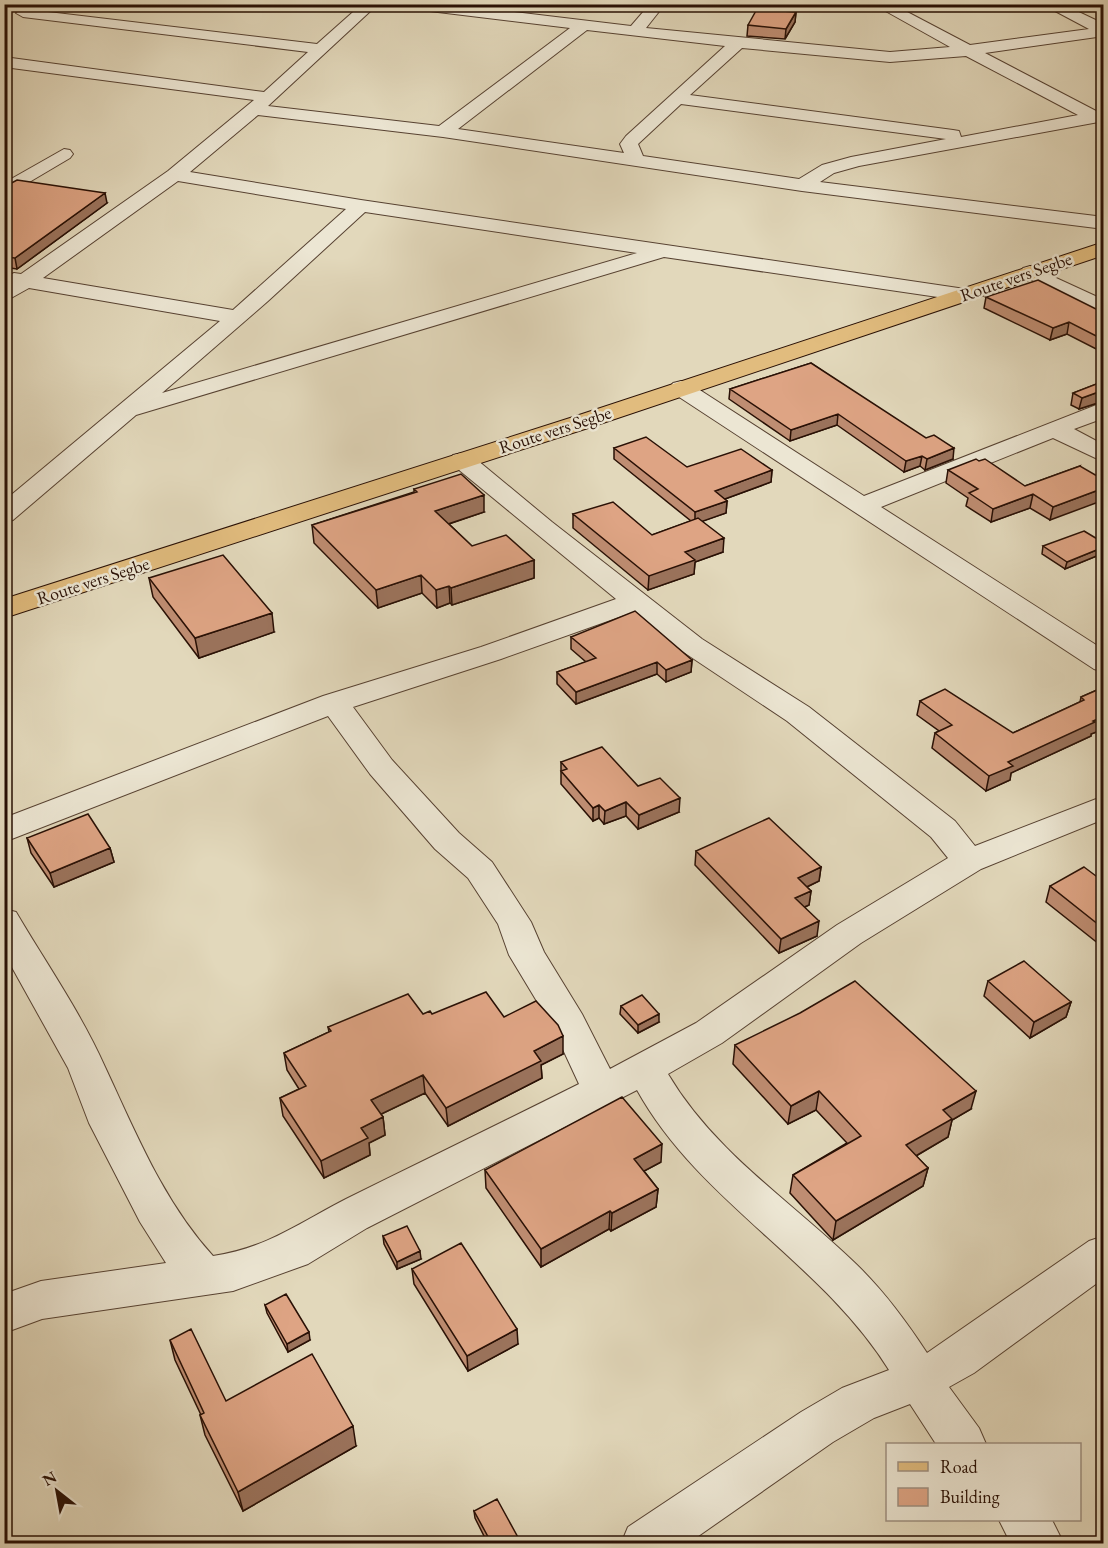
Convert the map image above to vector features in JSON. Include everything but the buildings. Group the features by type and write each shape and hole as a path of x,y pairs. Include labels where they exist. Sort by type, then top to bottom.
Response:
{"main road":[{"name":"Route vers Segbe","path":"4,609 1104,248"}],"street":[{"path":"39,4 19,16 320,49"},
{"path":"4,296 15,279 175,175 260,103 370,4"},
{"path":"405,4 477,8 738,43 890,57 965,51 1104,30"},
{"path":"636,30 658,4"},
{"path":"880,4 965,51 1100,117"},
{"path":"1049,4 1104,30"},
{"path":"443,132 585,24"},
{"path":"636,160 629,144 738,43"},
{"path":"4,62 443,132 802,185 1104,223"},
{"path":"679,99 984,139"},
{"path":"802,185 828,169 857,161 1100,117"},
{"path":"4,191 64,154"},
{"path":"175,175 361,206 965,295"},
{"path":"4,515 237,317 361,206"},
{"path":"129,410 667,250"},
{"path":"1030,272 1104,308"},
{"path":"15,279 237,317"},
{"path":"681,388 1104,663"},
{"path":"863,505 1104,409"},
{"path":"1055,429 1104,455"},
{"path":"462,460 692,645 798,714 943,829 969,861"},
{"path":"4,831 334,703 491,653 637,601"},
{"path":"334,703 381,767 428,822 485,877 514,922 527,955 574,1032 601,1090"},
{"path":"4,1314 41,1300 233,1272 293,1251 352,1216 645,1070 709,1033 849,934 969,861 1104,807"},
{"path":"4,921 86,1066 109,1122 154,1210 179,1248 204,1276"},
{"path":"645,1070 687,1133 776,1219 821,1257 863,1300 887,1329 962,1443"},
{"path":"645,1544 817,1427 858,1403 919,1380 958,1359 1104,1254"},
{"path":"1024,1521 1040,1544"}]}
